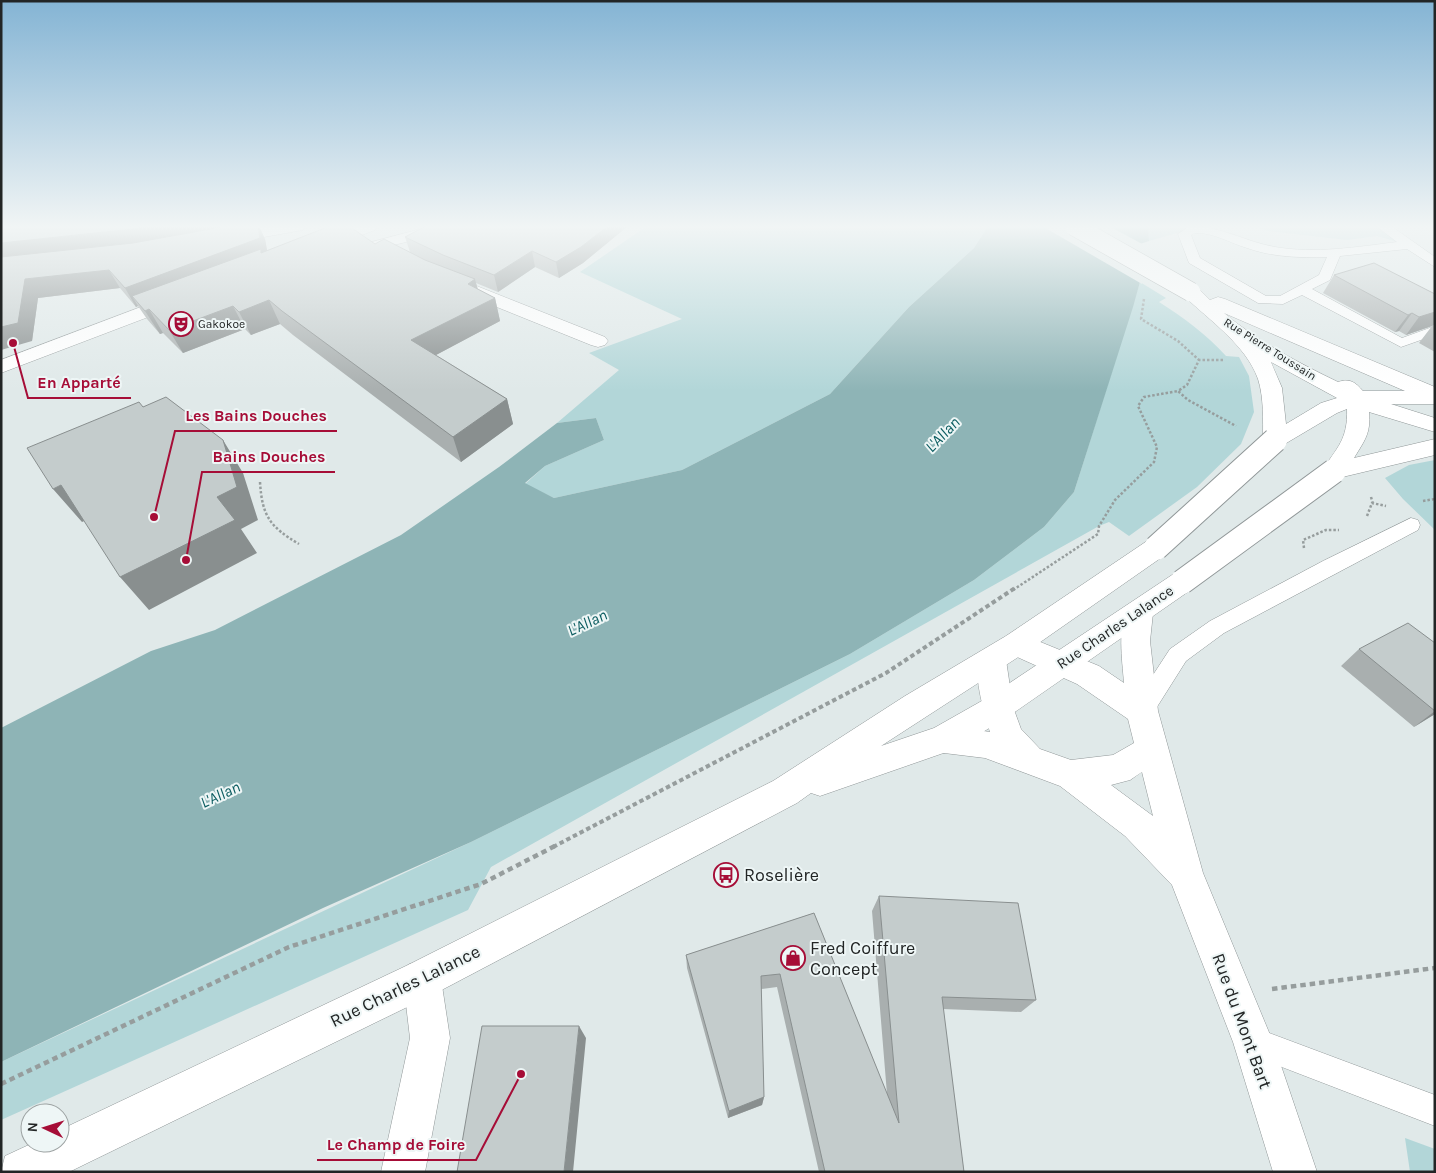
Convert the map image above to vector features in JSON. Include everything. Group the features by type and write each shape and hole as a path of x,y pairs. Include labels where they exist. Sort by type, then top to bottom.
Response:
{"main road":[{"path":"449,281 598,340"},
{"path":"1171,281 1191,292"},
{"name":"Rue Pierre Toussain","path":"1191,292 1230,327 1309,375 1357,398 1435,426"},
{"name":"Rue Pierre Toussain","path":"1191,292 1435,396"},
{"path":"1,367 192,294"},
{"path":"1230,327 1259,359 1270,380 1274,404 1275,440"},
{"path":"1286,332 1339,378 1357,398 1359,427 1356,436 1334,471"},
{"path":"1357,398 1435,396"},
{"name":"Rue Charles Lalance","path":"21,1172 422,979 785,792 916,705 1004,652 1156,548 1275,440 1329,408 1357,398"},
{"name":"Rue Charles Lalance","path":"785,792 944,739 998,707 1139,613 1334,471 1435,447"},
{"name":"Rue du Mont Bart","path":"1139,613 1135,641 1142,711 1185,873 1252,1042 1294,1172"},
{"path":"1004,652 1042,654 1088,675 1142,711"},
{"name":"Rue du Mont Bart","path":"1004,652 998,707 1008,737 1028,759"},
{"name":"Rue du Mont Bart","path":"944,739 985,744 1071,775 1137,824 1185,873"},
{"name":"Rue du Mont Bart","path":"1071,775 1118,769 1151,750"},
{"path":"403,1172 430,1038 422,979"}],"lane":[{"path":"1230,281 1263,300 1283,300 1319,281"},
{"path":"1303,290 1401,343 1435,330"},
{"path":"1142,711 1178,655 1217,627 1411,525"},
{"path":"1252,1042 1435,1111"}],"path":[{"path":"1145,293 1141,319 1178,342 1199,360 1226,360"},
{"path":"1,1084 232,976 289,947 481,884 886,673 1098,534 1099,526 1115,500 1154,462 1158,447 1138,406 1144,397 1178,392 1186,385 1199,360"},
{"path":"1178,392 1188,400 1236,426"},
{"path":"260,482 260,502 269,523 276,532 299,544"},
{"path":"1234,994 1435,968"}],"shaded area":[{"path":"599,281 938,281 909,307 830,394 682,470 554,498 525,484 545,466 604,440 596,418 557,423 619,370 589,353 682,319"},
{"path":"1140,282 1166,298 1159,302 1194,327 1226,356 1239,357 1249,376 1254,412 1241,444 1197,487 1129,536 1109,522 1099,526 491,867 468,910 39,1103 20,1103 20,1111 1,1120 1,1062 471,842 850,654 974,580 1044,527 1074,492"},
{"path":"1435,460 1435,530 1403,499 1385,478 1409,465"},
{"path":"1405,1138 1435,1149 1435,1172 1410,1172"}],"water":[{"name":"L'Allan","path":"938,281 1140,281 1074,492 1044,527 974,580 850,654 471,842 323,908 1,1062 1,728 151,651 215,630 401,535 499,467 557,423 596,418 604,440 545,466 525,483 554,498 682,470 830,394 909,307"}],"building":[{"path":"1,281 25,281 18,323 1,327"},
{"path":"119,281 145,281 125,288"},
{"path":"174,281 473,281 468,284 495,298 411,340 507,399 453,437 269,300 239,312 233,306 169,330 149,309 145,311 132,296"},
{"path":"1345,281 1409,281 1435,294 1435,312 1419,317 1412,313 1408,315"},
{"path":"166,397 223,440 237,487 217,497 235,520 120,577 61,485 53,489 27,448 139,402 143,407"},
{"path":"1408,623 1435,643 1435,711 1359,649"},
{"path":"879,896 1018,903 1036,1000 942,997 964,1172 825,1172 780,974 761,976 764,1097 729,1111 686,955 814,913 899,1123"},
{"path":"482,1026 579,1026 564,1172 457,1172"}],"place":[{"name":"Gakokoe","path":"181,324"},
{"name":"En Apparté","path":"13,343"},
{"name":"Les Bains Douches","path":"154,517"},
{"name":"Bains Douches","path":"186,560"},
{"name":"Roselière","path":"726,875"},
{"name":"Fred Coiffure Concept","path":"793,958"},
{"name":"Le Champ de Foire","path":"521,1074"}]}
